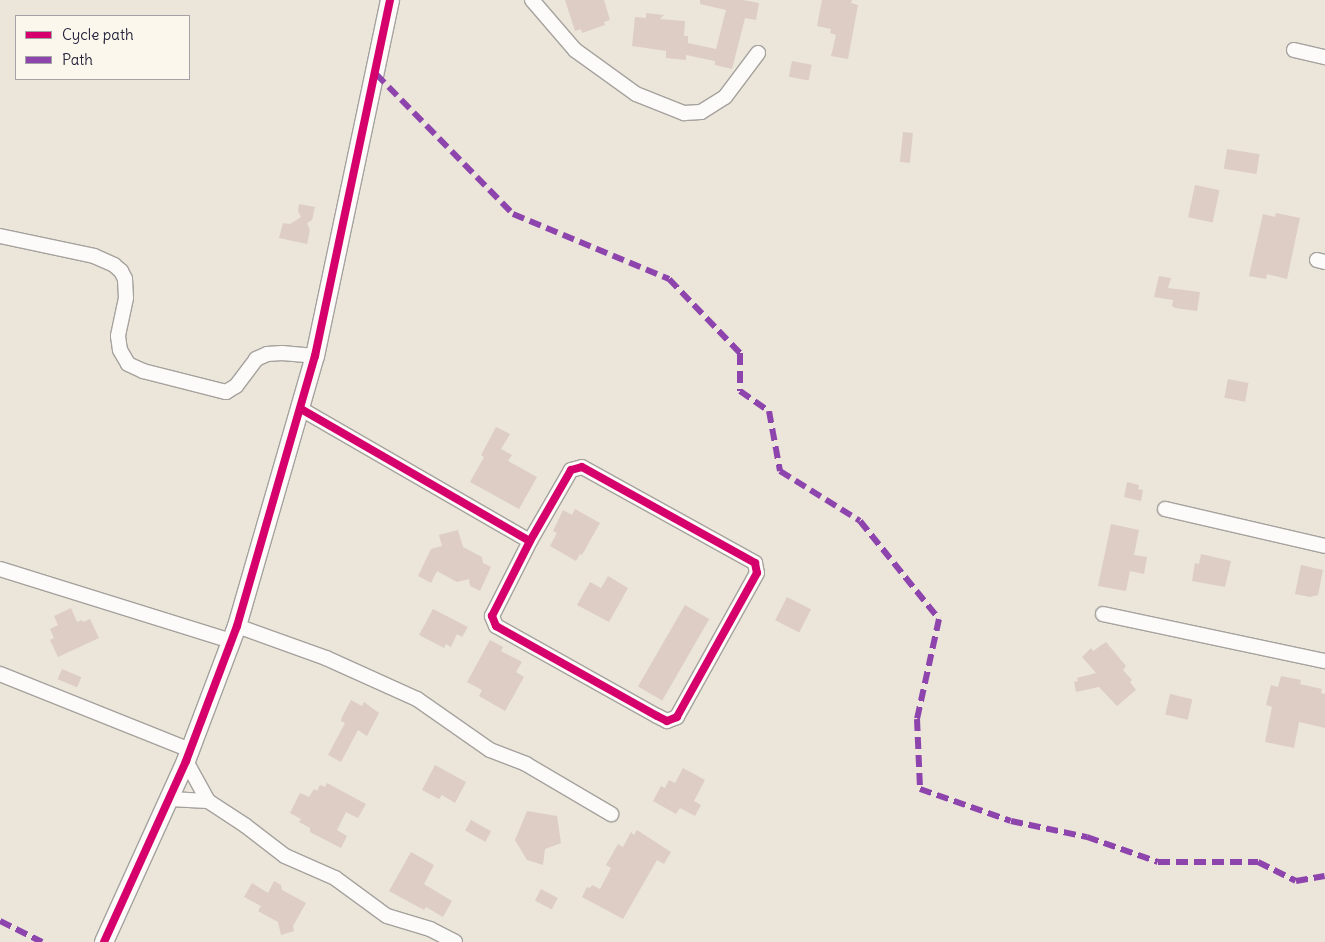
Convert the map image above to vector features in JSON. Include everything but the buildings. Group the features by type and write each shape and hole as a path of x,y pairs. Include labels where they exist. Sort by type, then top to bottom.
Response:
{"street":[{"path":"110,937 188,755 234,634 315,356 390,0"},
{"path":"532,0 575,50 636,94 684,113 701,112 725,97 758,53"},
{"path":"1294,50 1325,57"},
{"path":"0,236 94,256 114,265 122,271 125,280 126,298 118,336 120,350 128,364 143,371 226,392 236,386 256,359 267,354 282,352 315,356"},
{"path":"301,409 530,541"},
{"path":"582,467 755,563 757,573 677,717 667,721 656,716 496,626 492,616 530,541 571,470 582,467"},
{"path":"1165,509 1325,546"},
{"path":"0,569 326,658 417,699 490,750 526,764 611,814"},
{"path":"1103,614 1325,661"},
{"path":"0,674 188,755 208,801"},
{"path":"169,799 208,801 246,826 285,856 335,878 387,916 430,929 455,942"}],"marked path":[{"path":"376,74 513,214 669,279 740,353 740,391 769,411 780,471 860,521 939,619 917,719 920,789 1011,821 1087,837 1158,862 1258,862 1296,881 1325,876"},
{"path":"0,921 42,942"}],"cycle path":[{"path":"104,942 186,761 237,626 315,356 390,0"},
{"path":"301,409 530,541 571,470 582,467 755,563 757,573 677,717 667,721 657,716 496,626 492,616 530,541"}]}
